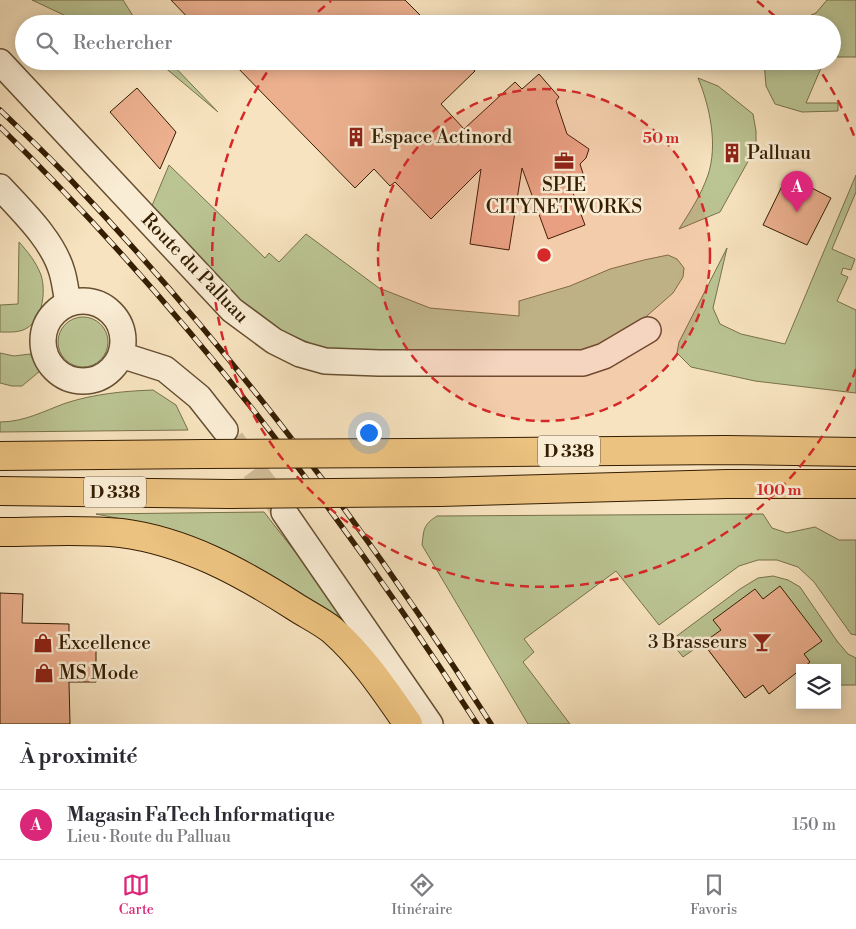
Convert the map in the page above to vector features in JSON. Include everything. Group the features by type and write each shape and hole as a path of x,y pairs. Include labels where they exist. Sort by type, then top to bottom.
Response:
{"highway":[{"name":"D 338","path":"0,456 716,450 856,452"},
{"name":"D 338","path":"0,491 229,494 440,492 727,484 856,484"},
{"path":"0,532 85,531 122,534 179,547 230,568 332,630 371,674 408,724"}],"street":[{"name":"Route du Palluau","path":"0,62 232,310 274,341 300,354 325,361 379,363 583,363 604,356 648,330"},
{"path":"0,187 39,231 54,254 62,271 68,303"},
{"path":"81,300 94,302 106,308 116,317 121,329 123,342 121,355 115,366 107,374 96,380 73,381 53,369 46,360 42,338 44,326 54,312 68,303 81,300"},
{"path":"121,355 165,369 200,397 225,430"},
{"path":"284,512 430,724"}],"green space":[{"path":"32,0 123,0 132,15 64,15"},
{"path":"827,0 856,0 856,57 841,57 841,15 811,15 816,13"},
{"path":"168,70 178,70 218,112"},
{"path":"765,70 820,70 806,103 838,103 838,111 802,112 775,104 766,86"},
{"path":"698,78 718,86 753,114 756,147 720,212 679,229 702,189 711,163 711,126 706,101"},
{"path":"169,165 265,258 269,253 279,262 306,234 379,288 430,308 519,316 519,301 570,286 610,269 668,255 677,259 684,268 683,277 673,293 640,322 602,346 560,356 331,352 275,328 241,304 151,208"},
{"path":"856,175 856,192 832,249 855,259 851,270 843,268 841,274 848,277 837,301 856,310 856,393 755,381 691,367 677,353 679,342 727,248 713,308 720,324 741,334 785,344"},
{"path":"19,242 32,257 41,275 43,289 42,304 37,318 24,330 0,332 0,305 18,304"},
{"path":"78,317 88,317 101,324 108,337 108,347 101,360 88,367 78,367 69,363 62,356 58,347 58,337 62,328 69,321"},
{"path":"0,353 14,356 30,354 40,371 22,386 0,383"},
{"path":"153,390 176,405 188,430 0,432 0,422 26,418 87,397"},
{"path":"264,512 331,598 339,611 335,619 127,520 96,514"},
{"path":"763,514 772,528 787,533 815,527 839,540 856,540 856,635 851,634 814,582 798,567 777,560 758,560 739,566 659,625 616,571 524,639 534,652 523,662 570,724 528,724 422,545 425,528 437,516"},
{"name":"3 Brasseurs","path":"773,576 788,580 800,587 837,641 848,654 856,658 856,685 841,685 841,664 796,664 796,671 769,694 763,685 745,698 703,643 683,657 670,641 740,589 758,578"}],"building":[{"path":"171,0 405,0 420,15 185,15"},
{"path":"240,70 474,70 441,104 464,129 515,82 522,89 539,74 559,97 556,101 567,134 589,149 586,158 580,164 585,180 570,185 585,225 548,239 522,168 509,250 470,244 481,169 431,219 395,182 390,186 374,169 355,188"},
{"path":"137,88 176,132 160,169 110,112"},
{"path":"804,177 808,186 831,198 807,245 763,225 783,184"},
{"name":"3 Brasseurs","path":"780,586 822,641 804,654 810,662 808,664 796,664 796,673 769,694 763,685 745,698 703,643 721,630 713,620 755,589 763,599"},
{"path":"0,593 23,594 22,623 69,624 69,648 96,648 96,682 69,682 70,724 0,724"}],"tunnel":[{"path":"232,440 281,507"}],"railway":[{"path":"0,110 60,168 127,240 239,372 345,509 444,651 491,724"},
{"path":"0,127 67,195 132,266 195,338 255,412 370,565 477,724"}],"place":[{"name":"Espace Actinord","path":"356,137"},
{"name":"Palluau","path":"732,153"},
{"name":"SPIE CITYNETWORKS","path":"564,161"},
{"name":"Magasin FaTech Informatique","path":"797,212"},
{"name":"3 Brasseurs","path":"762,642"},
{"name":"Excellence","path":"43,643"},
{"name":"MS Mode","path":"44,673"}]}
